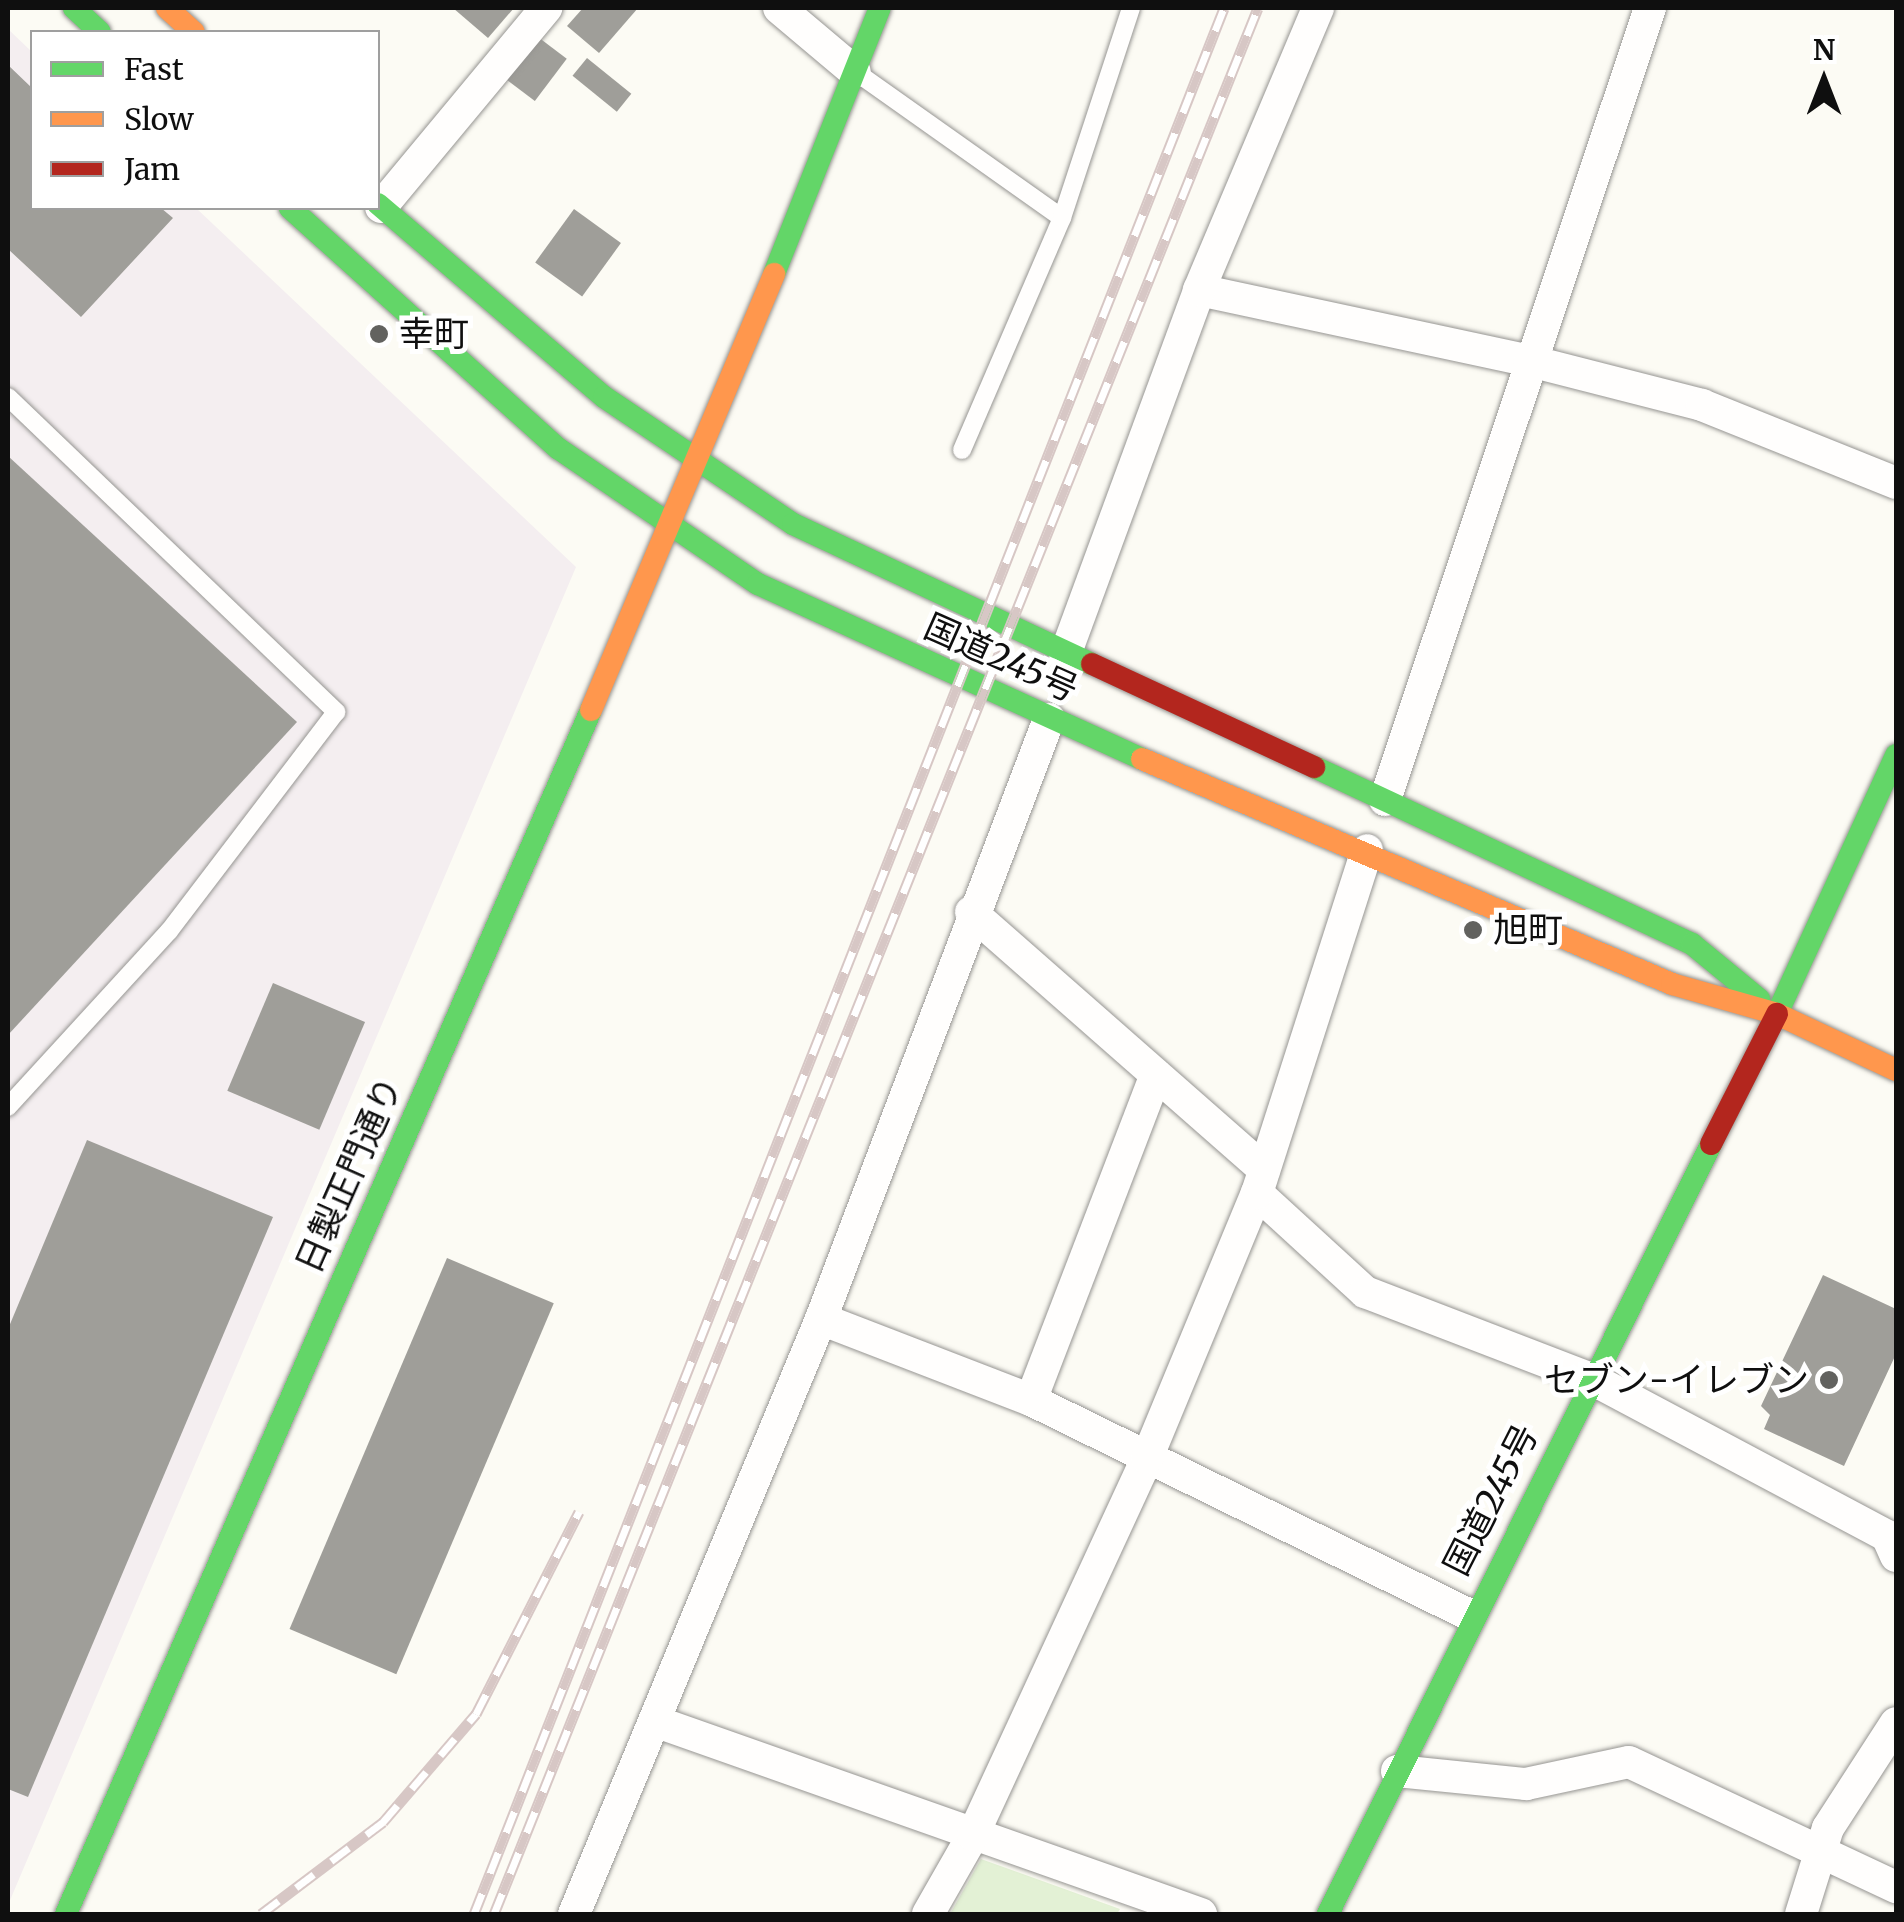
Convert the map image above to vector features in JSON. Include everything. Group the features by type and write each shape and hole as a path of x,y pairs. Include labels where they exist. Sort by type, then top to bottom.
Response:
{"main road":[{"path":"74,8 98,30"},
{"path":"167,8 192,30"},
{"name":"日製正門通り","path":"66,1914 698,465 880,8"},
{"name":"国道245号","path":"380,207 577,376 698,465 793,524 1065,655 1692,944 1776,1014"},
{"name":"国道245号","path":"292,210 559,449 670,528 797,604 1049,719 1367,850 1672,984 1776,1014"},
{"path":"1896,755 1776,1014 1896,1070"},
{"name":"国道245号","path":"1328,1914 1471,1616 1776,1014"}],"street":[{"path":"380,205 546,8"},
{"path":"779,8 855,72"},
{"path":"1065,655 1199,290 1318,8"},
{"path":"1385,800 1650,8"},
{"path":"1199,290 1530,360 1702,405 1896,483"},
{"path":"574,1914 657,1722 821,1318 971,912 1049,719"},
{"path":"928,1914 973,1834 1146,1458 1261,1181 1367,850"},
{"path":"971,912 1156,1074 1365,1292 1592,1378 1887,1536 1896,1556"},
{"path":"1031,1400 1156,1074"},
{"path":"821,1318 1031,1400 1471,1616"},
{"path":"657,1722 1202,1914"},
{"path":"1801,1914 1819,1852 1896,1722"},
{"path":"1398,1771 1526,1784 1630,1762 1896,1887"}],"lane":[{"path":"962,450 1062,218 1131,8"},
{"path":"855,72 1062,218"},
{"path":"8,396 336,712 169,931 8,1107"}],"shaded area":[{"path":"8,29 30,50 30,210 198,210 576,567 8,1905"}],"green space":[{"path":"981,1859 1120,1909 1117,1914 950,1914"}],"building":[{"path":"453,8 514,8 488,38"},
{"path":"583,8 638,8 599,53 567,26"},
{"path":"538,37 567,59 535,101 506,79"},
{"path":"587,58 631,94 617,112 573,76"},
{"path":"8,65 30,86 30,210 163,210 173,218 81,317 8,249"},
{"path":"574,209 621,243 582,296 535,262"},
{"path":"8,456 297,722 8,1035"},
{"path":"273,983 365,1022 319,1130 227,1091"},
{"path":"87,1140 273,1217 28,1797 8,1789 8,1329"},
{"path":"447,1258 554,1303 396,1674 290,1629"},
{"name":"セブン-イレブン","path":"1823,1275 1896,1309 1896,1354 1844,1466 1764,1429 1770,1415 1761,1406"}],"railway":[{"path":"474,1914 1224,8"},
{"path":"494,1914 1258,8"},
{"path":"261,1914 383,1822 476,1714 579,1512"}],"traffic: fast":[{"path":"74,8 98,30"},
{"path":"774,274 880,8"},
{"path":"380,206 604,397 793,524 1092,664"},
{"path":"292,210 559,449 758,584 1142,759"},
{"path":"66,1914 591,710"},
{"path":"1777,1014 1896,755"},
{"path":"1314,767 1692,944 1759,999"},
{"path":"1328,1914 1711,1144"}],"traffic: slow":[{"path":"167,8 192,30"},
{"path":"591,710 774,274"},
{"path":"1142,759 1672,984 1777,1014 1896,1070"}],"traffic: jam":[{"path":"1092,664 1314,767"},
{"path":"1711,1144 1777,1014"}],"place":[{"name":"幸町","path":"379,334"},
{"name":"旭町","path":"1473,930"},
{"name":"セブン-イレブン","path":"1829,1380"}]}
